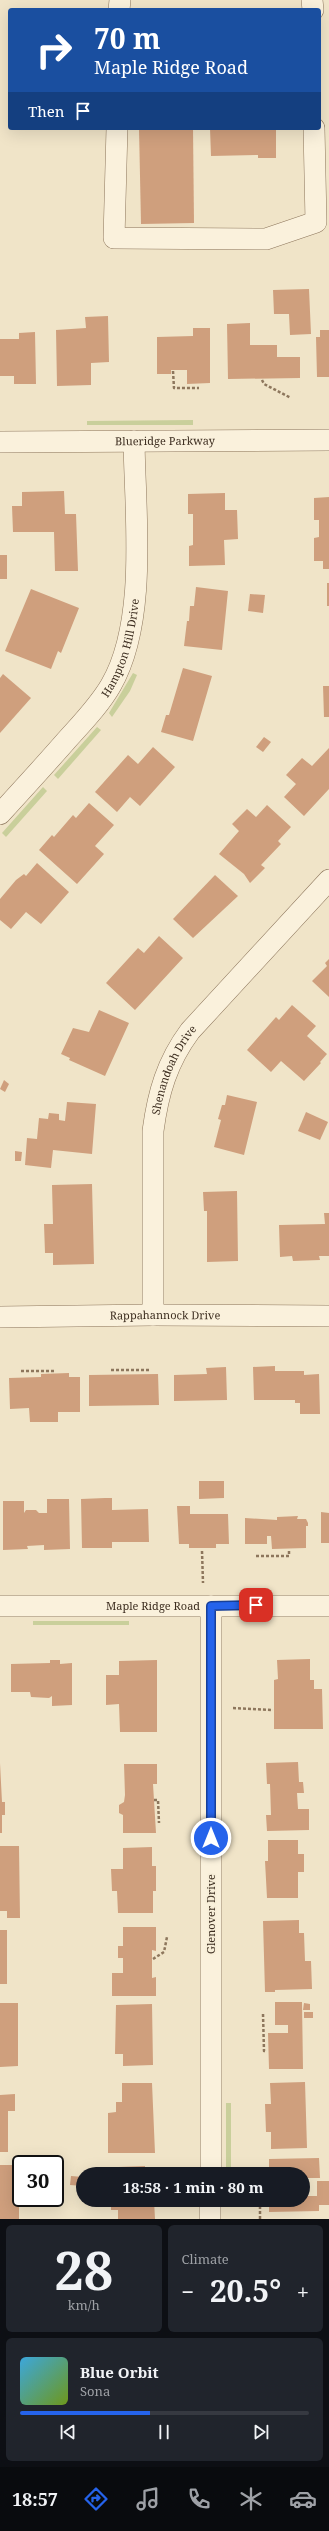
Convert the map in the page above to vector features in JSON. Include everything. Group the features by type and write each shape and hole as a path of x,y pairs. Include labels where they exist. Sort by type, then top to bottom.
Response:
{"street":[{"path":"116,130 114,238 266,239 316,222 314,130"},
{"name":"Blueridge Parkway","path":"0,442 329,440"},
{"name":"Hampton Hill Drive","path":"0,814 93,711 110,686 128,644 134,620 136,564 134,441"},
{"name":"Shenandoah Drive","path":"153,1314 153,1131 157,1102 165,1076 179,1046 190,1031 329,880"},
{"name":"Rappahannock Drive","path":"0,1317 153,1314 329,1316"},
{"name":"Maple Ridge Road","path":"0,1606 329,1606"},
{"name":"Glenover Drive","path":"211,1606 211,2167"},
{"path":"210,2207 210,2219"}],"path":[{"path":"173,371 174,388 199,388"},
{"path":"262,380 264,384 291,398"},
{"path":"111,1370 151,1370"},
{"path":"21,1371 54,1371"},
{"path":"256,1556 289,1556 289,1549"},
{"path":"202,1551 203,1583"},
{"path":"226,1708 272,1710"},
{"path":"154,1800 158,1800 159,1823"},
{"path":"153,1959 164,1952 167,1938"},
{"path":"264,2014 264,2051 267,2051"},
{"path":"260,2207 260,2219"}],"green space":[{"path":"193,420 193,425 87,425 87,421"},
{"path":"133,673 137,675 130,691 112,717 109,713"},
{"path":"97,727 101,730 58,779 54,775"},
{"path":"43,787 47,791 6,837 2,833"},
{"path":"33,1621 129,1621 129,1625 33,1625"},
{"path":"226,2103 231,2103 231,2167 226,2167"}],"building":[{"path":"139,130 193,130 194,223 141,224"},
{"path":"210,130 276,130 276,158 258,158 258,155 211,156"},
{"path":"309,289 311,334 290,335 289,314 274,314 273,290"},
{"path":"108,316 109,362 91,363 91,385 57,386 56,330 86,328 85,317"},
{"path":"250,323 250,345 277,345 277,357 300,357 300,378 228,379 227,324"},
{"path":"193,328 210,328 210,383 187,384 187,370 171,370 171,374 157,374 157,337 193,336"},
{"path":"320,330 329,330 329,377 317,377 316,337 320,337"},
{"path":"35,332 36,384 14,384 14,376 0,376 0,339 19,339 19,333"},
{"path":"64,491 65,514 76,514 78,571 55,571 54,532 13,532 12,506 22,506 22,492"},
{"path":"225,493 225,510 237,510 238,539 224,540 225,565 189,566 189,546 193,545 193,514 188,514 188,494"},
{"path":"329,497 329,569 323,569 323,561 314,561 314,538 319,537 319,520 314,520 314,498"},
{"path":"0,555 7,555 7,579 0,579"},
{"path":"327,583 329,583 329,606 327,606"},
{"path":"196,587 228,591 222,650 184,646 187,621 189,621 190,606 194,606"},
{"path":"31,589 79,608 61,653 58,651 51,669 5,651"},
{"path":"250,594 265,595 263,613 248,611"},
{"path":"183,668 212,676 193,741 161,732 166,715 169,715"},
{"path":"3,674 31,698 0,733 0,678"},
{"path":"323,686 329,686 329,717 324,717"},
{"path":"264,737 271,742 263,752 256,747"},
{"path":"153,747 175,767 140,806 130,797 117,812 95,792 128,755 138,764"},
{"path":"329,748 329,789 304,816 284,797 296,784 286,775 302,758 312,766"},
{"path":"89,803 114,825 95,846 104,854 77,884 39,850 52,835 54,837 73,815 76,818"},
{"path":"267,805 291,827 278,841 281,844 261,865 265,868 250,883 244,874 219,854 239,831 232,824 247,809 256,817"},
{"path":"37,863 69,892 41,924 26,912 11,929 0,920 0,899 16,880 24,874 26,876"},
{"path":"215,875 238,896 193,938 173,919"},
{"path":"159,936 183,958 135,1010 106,983 138,948 144,953"},
{"path":"329,959 329,997 312,981 327,966 325,963"},
{"path":"292,1005 316,1026 307,1036 327,1054 320,1062 321,1063 304,1081 281,1061 271,1072 247,1050 276,1017 279,1020"},
{"path":"99,1010 129,1023 105,1076 69,1060 70,1058 61,1054 73,1028 89,1032"},
{"path":"4,1080 9,1084 5,1092 0,1089"},
{"path":"227,1095 257,1102 244,1155 214,1147 221,1120 218,1119 222,1105 225,1105"},
{"path":"67,1102 96,1104 92,1154 53,1150 51,1168 25,1165 27,1138 37,1139 39,1118 48,1119 49,1113 59,1114 59,1120 65,1121"},
{"path":"306,1112 328,1122 320,1140 298,1131"},
{"path":"15,1151 22,1152 21,1161 15,1161"},
{"path":"92,1184 94,1264 53,1265 53,1253 45,1253 44,1224 53,1224 52,1185"},
{"path":"237,1191 238,1261 207,1262 207,1211 204,1211 203,1192"},
{"path":"324,1213 329,1213 329,1256 319,1256 320,1260 293,1261 292,1256 280,1257 279,1225 325,1224"},
{"path":"275,1366 275,1371 304,1371 304,1375 319,1374 320,1414 300,1414 300,1403 295,1403 295,1400 254,1400 253,1367"},
{"path":"226,1367 227,1400 174,1401 174,1375 207,1374 206,1368"},
{"path":"69,1373 69,1377 80,1377 80,1412 58,1412 58,1422 30,1422 29,1408 10,1409 9,1378 41,1377 41,1374"},
{"path":"158,1374 159,1405 89,1406 89,1375"},
{"path":"199,1481 224,1481 224,1498 199,1499"},
{"path":"112,1498 112,1510 148,1509 149,1542 112,1542 112,1548 82,1548 81,1499"},
{"path":"47,1499 69,1499 70,1549 44,1550 44,1545 27,1546 28,1549 3,1550 3,1501 24,1501 24,1513 26,1510 36,1510 39,1513 47,1513"},
{"path":"177,1506 190,1506 190,1514 228,1514 229,1544 216,1544 216,1548 189,1548 189,1544 179,1544"},
{"path":"321,1512 329,1513 329,1543 321,1543"},
{"path":"298,1516 297,1519 306,1519 308,1523 308,1526 306,1526 306,1548 272,1549 271,1536 267,1536 267,1544 245,1544 245,1518 277,1520 277,1517"},
{"path":"310,1659 310,1680 314,1680 314,1689 322,1689 323,1729 274,1729 274,1680 278,1679 277,1660"},
{"path":"50,1660 60,1660 60,1664 72,1663 72,1705 52,1706 52,1696 49,1698 31,1697 30,1692 11,1692 11,1664 50,1663"},
{"path":"157,1660 157,1732 120,1732 119,1704 106,1705 106,1675 119,1675 119,1661"},
{"path":"298,1762 299,1782 303,1782 304,1793 297,1793 298,1809 309,1809 309,1830 267,1831 266,1815 271,1815 270,1784 267,1784 266,1763"},
{"path":"0,1763 2,1802 5,1802 5,1815 2,1815 2,1833 0,1833"},
{"path":"124,1764 157,1764 157,1784 153,1784 156,1833 123,1833 123,1815 119,1813 119,1805 124,1802 125,1795"},
{"path":"268,1840 298,1840 298,1854 304,1854 304,1872 298,1872 298,1898 267,1898 265,1861 268,1861"},
{"path":"0,1846 19,1846 20,1918 7,1918 7,1911 0,1911"},
{"path":"152,1847 152,1866 156,1866 156,1891 153,1891 153,1913 118,1913 117,1891 112,1891 111,1869 123,1869 123,1848"},
{"path":"299,1920 299,1933 304,1933 305,1961 311,1961 312,1989 275,1990 275,1992 265,1992 263,1921"},
{"path":"123,1927 156,1927 156,1951 152,1950 152,1978 156,1977 156,1996 112,1996 112,1973 123,1973 123,1958 118,1958 118,1946 123,1946"},
{"path":"0,1930 7,1930 7,1984 0,1984"},
{"path":"275,2002 302,2002 303,2069 269,2069 268,2033 288,2033 288,2025 275,2025"},
{"path":"0,2003 18,2003 18,2066 0,2067"},
{"path":"304,2003 310,2004 310,2010 303,2010"},
{"path":"152,2004 153,2065 123,2066 123,2054 115,2054 116,2005"},
{"path":"304,2012 313,2012 313,2018 304,2018"},
{"path":"305,2082 307,2148 271,2149 271,2132 266,2132 265,2104 271,2104 270,2083"},
{"path":"122,2083 152,2083 155,2153 108,2153 108,2113 116,2112 116,2102 122,2102"},
{"path":"15,2094 15,2111 8,2111 8,2152 0,2152 0,2095"},
{"path":"319,2158 320,2178 310,2178 310,2167 269,2167 269,2159"},
{"path":"0,2165 12,2165 12,2207 19,2207 19,2219 0,2219"},
{"path":"145,2166 145,2167 118,2167"},
{"path":"71,2176 76,2176 76,2185 70,2185"},
{"path":"317,2181 329,2181 329,2205 319,2205 319,2211 269,2212 269,2207 310,2207 310,2196 317,2196"},
{"path":"111,2207 154,2207 155,2219 118,2219 118,2210 111,2210"}],"route":[{"path":"211,1838 211,1606 256,1605"}]}
